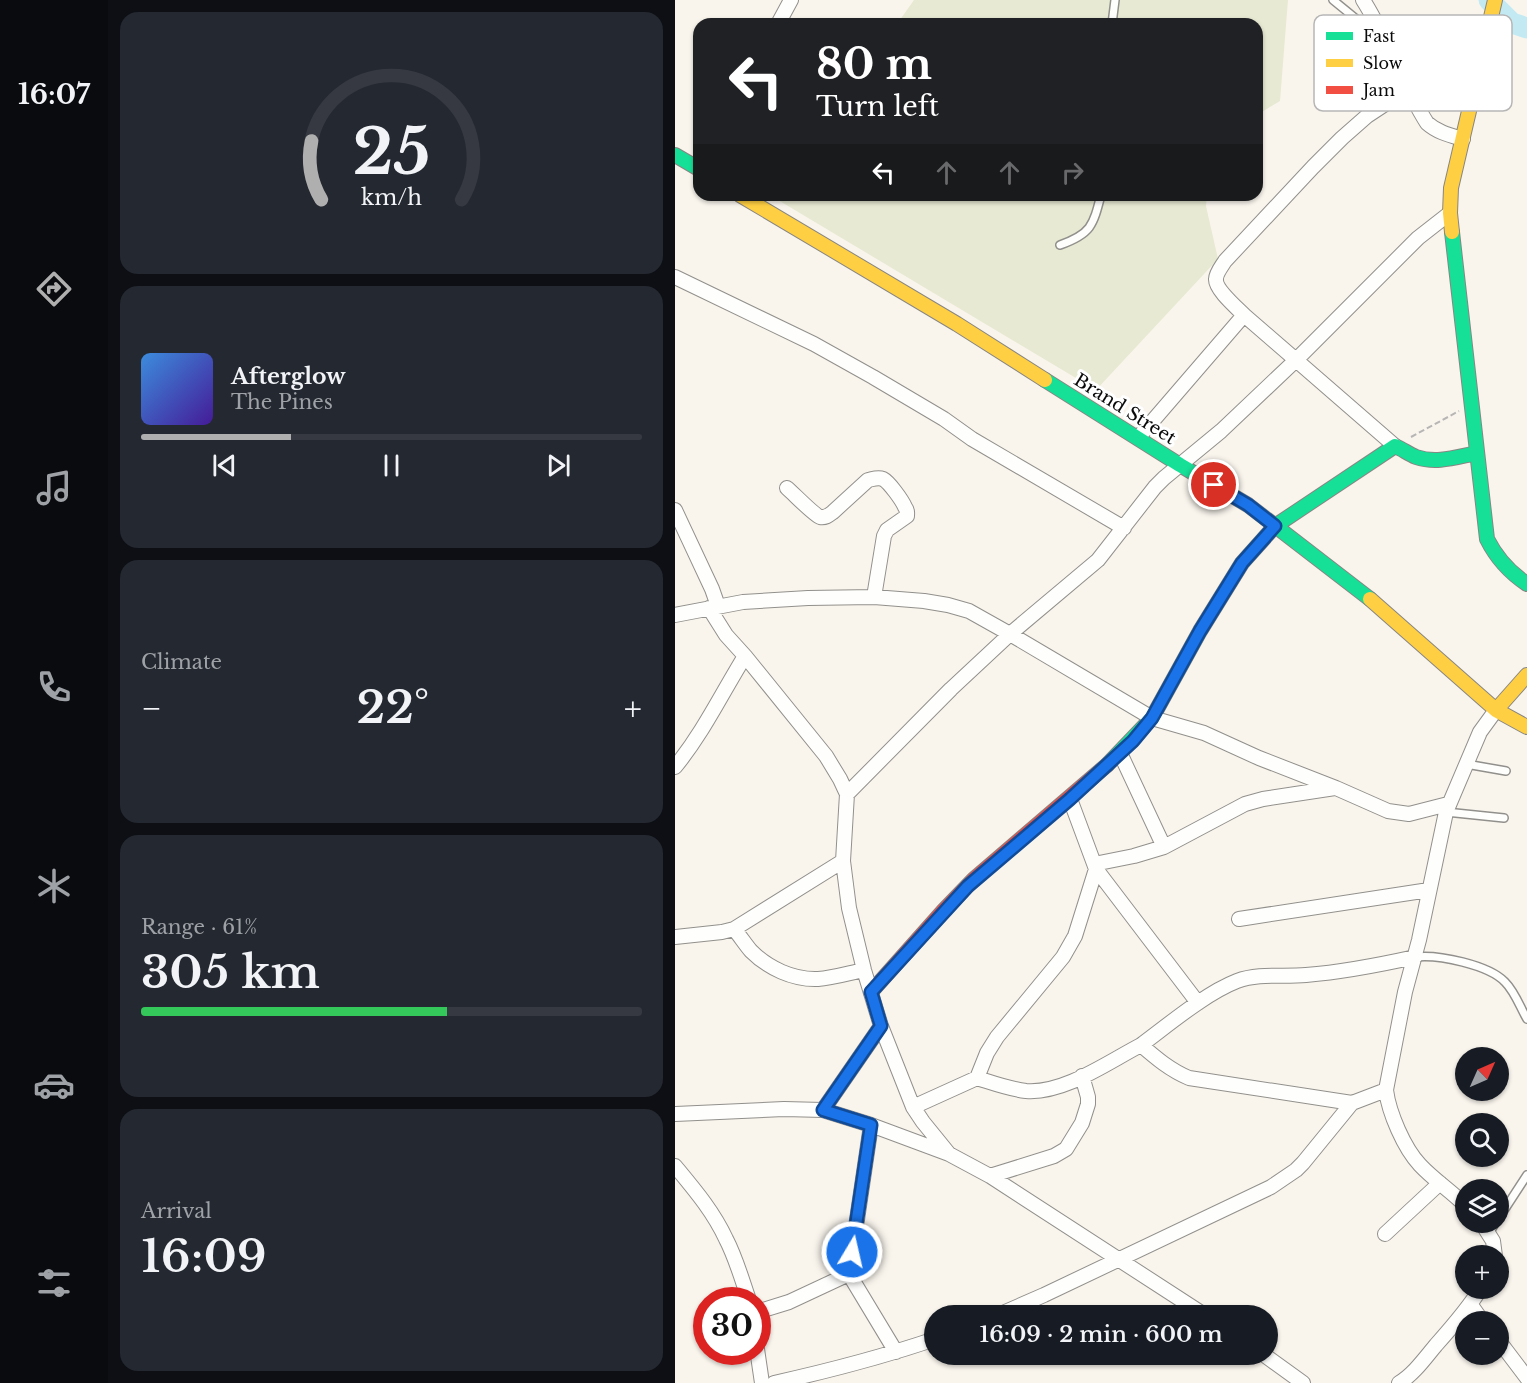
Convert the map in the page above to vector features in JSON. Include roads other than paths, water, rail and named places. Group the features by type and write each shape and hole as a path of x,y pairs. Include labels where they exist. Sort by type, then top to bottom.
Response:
{"street":[{"path":"781,18 791,0"},
{"path":"1363,0 1371,15"},
{"path":"1492,15 1495,0"},
{"path":"1375,111 1313,167 1225,261 1215,281 1218,288 1243,315 1395,446 1422,459 1432,461 1477,453"},
{"path":"1420,111 1433,129 1463,139"},
{"path":"1470,111 1451,188 1450,213 1487,539 1494,556 1504,567 1527,584"},
{"path":"675,155 693,162"},
{"name":"Brand Street","path":"750,201 957,324 1180,465 1248,505 1363,594 1496,710 1527,727"},
{"path":"847,794 951,689 1010,634 1098,560 1164,478 1221,431 1418,238 1450,213"},
{"path":"675,277 814,344 944,419 972,439 1124,528"},
{"path":"1138,438 1243,315"},
{"path":"871,992 968,886 1070,799 1133,741 1152,718 1200,631 1242,563 1275,526 1395,446"},
{"path":"787,488 816,514 827,517 868,480 882,478 888,483 906,507 907,516 887,530 884,536 874,597"},
{"path":"675,510 712,589 714,607 726,635 826,756 847,794 843,861 849,908 864,970 881,1026 913,1107 949,1154"},
{"path":"675,615 743,602 786,600 874,597 948,605 969,611 1152,718 1204,733 1388,811 1409,814 1447,808"},
{"path":"675,767 690,749 745,656"},
{"path":"1455,1196 1418,1163 1401,1135 1387,1102 1386,1090 1405,992 1415,957 1447,808 1480,732 1527,675"},
{"path":"1120,753 1164,847"},
{"path":"1095,867 1164,847 1245,804 1263,799 1336,788"},
{"path":"1070,799 1095,867 1198,1003"},
{"path":"675,936 722,933 734,928 843,861"},
{"path":"977,1078 987,1053 997,1037 1071,945 1095,867"},
{"path":"1239,919 1429,890"},
{"path":"734,928 750,950 775,970 807,979 820,979 864,970"},
{"path":"913,1107 977,1078 1013,1089 1034,1091 1058,1087 1141,1045 1198,1003 1237,981 1263,976 1336,972 1415,957"},
{"path":"823,1110 881,1026"},
{"path":"1141,1045 1163,1064 1189,1078 1352,1102 1386,1090"},
{"path":"990,1176 1054,1156 1066,1149 1082,1123 1088,1104 1082,1076"},
{"path":"1021,1305 1271,1187 1303,1163 1352,1102"},
{"path":"675,1114 823,1110 871,1125 949,1154 990,1176 1189,1305"},
{"path":"871,1125 849,1274 896,1352"},
{"path":"675,1166 699,1194 719,1224 734,1255 745,1287"},
{"path":"1385,1234 1440,1183"},
{"path":"771,1308 789,1302 849,1274"},
{"path":"1400,1383 1424,1359 1475,1299"},
{"path":"1471,1305 1475,1311"},
{"path":"774,1383 831,1370 924,1343"},
{"path":"1509,1354 1527,1378"},
{"path":"759,1365 762,1383"},
{"path":"1278,1365 1303,1383"}],"lane":[{"path":"1113,18 1115,0"},
{"path":"1332,0 1351,15"},
{"path":"1060,245 1077,239 1086,232 1093,222 1099,201"},
{"path":"1466,764 1506,771"},
{"path":"1447,808 1504,818"},
{"path":"1415,957 1437,958 1483,968 1495,974 1512,990 1527,1019"},
{"path":"1509,1203 1527,1175"}],"waterway":[{"path":"1489,0 1504,15"},
{"path":"1512,23 1527,28"}]}
